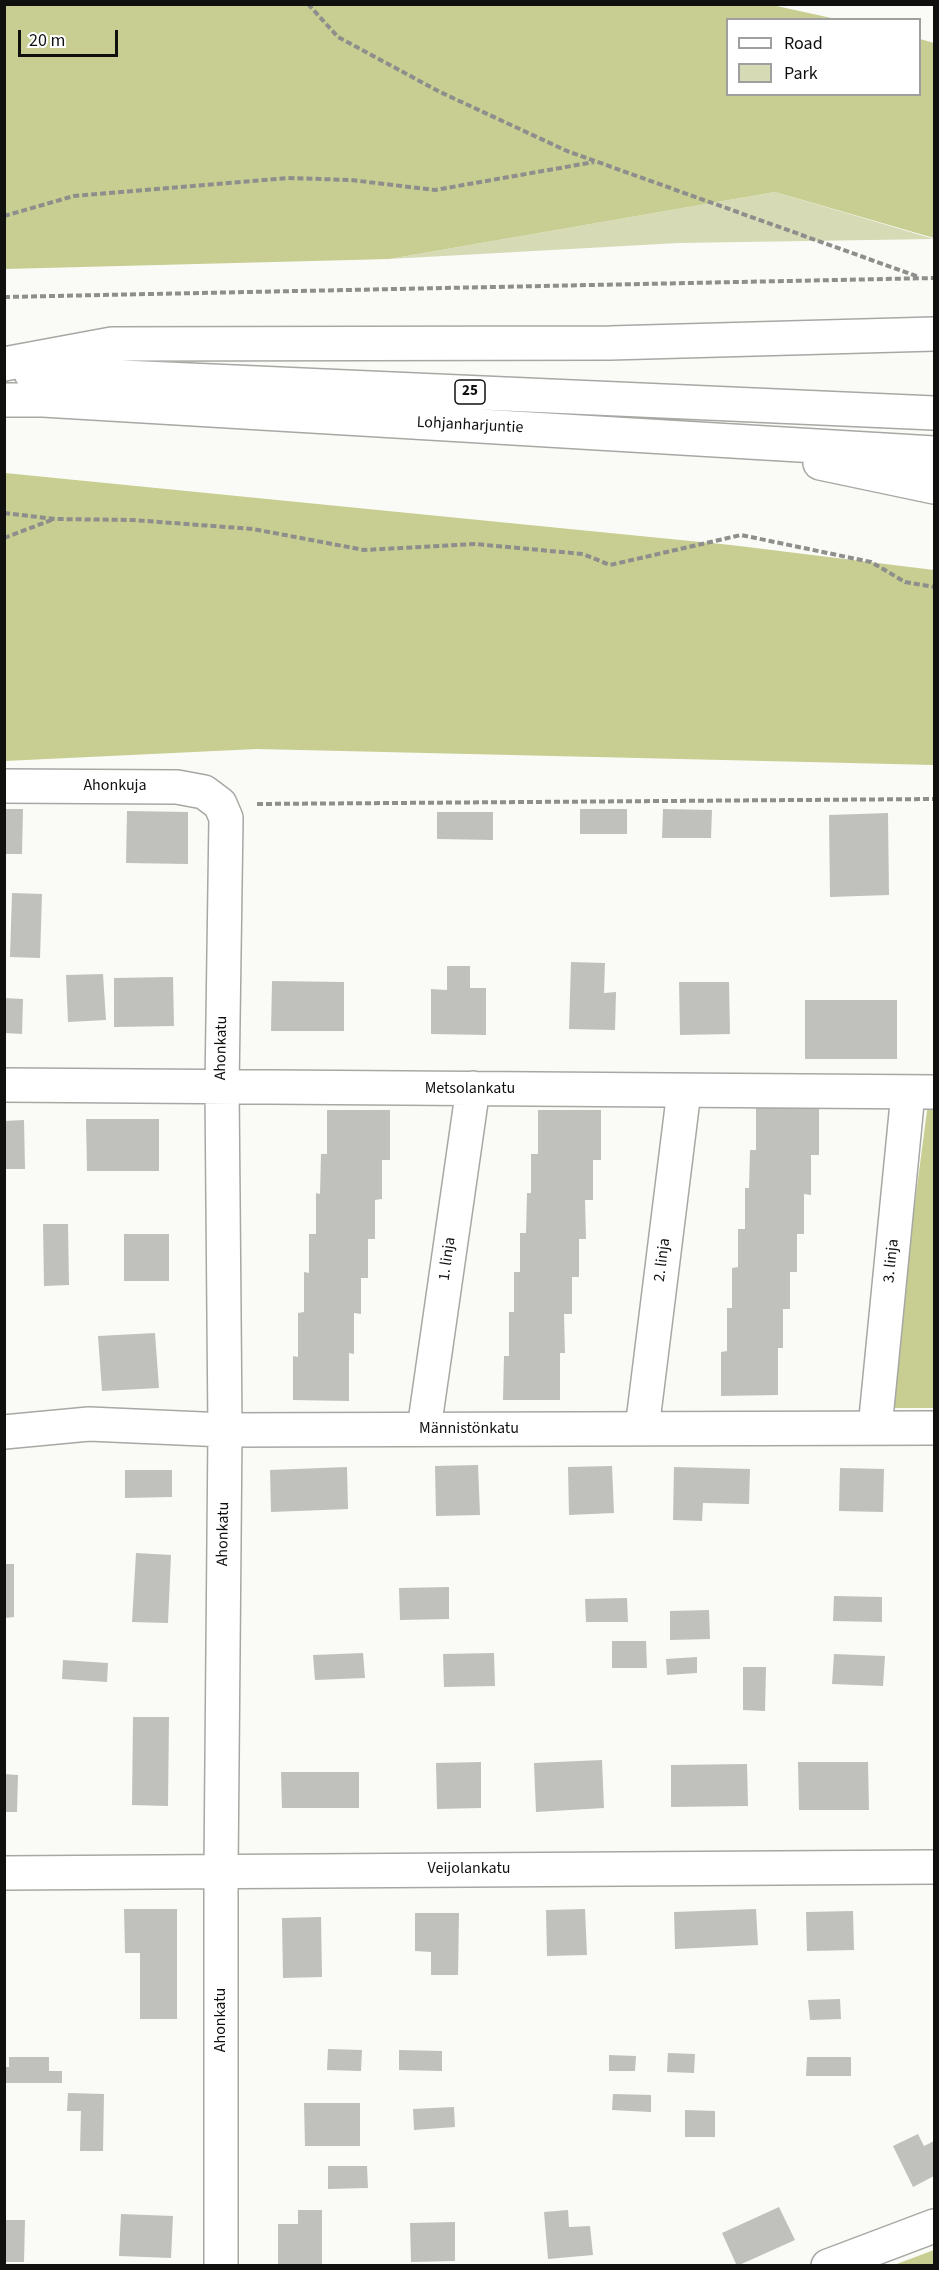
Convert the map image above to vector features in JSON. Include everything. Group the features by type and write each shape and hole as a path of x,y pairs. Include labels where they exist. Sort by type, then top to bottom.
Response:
{"main road":[{"path":"4,364 112,344 610,343 934,334"},
{"name":"Lohjanharjuntie","path":"4,371 934,413"},
{"name":"Lohjanharjuntie","path":"4,400 54,401 934,453"},
{"path":"707,440 934,487"},
{"name":"Ahonkuja","path":"4,786 177,787 204,792 220,804"},
{"name":"Ahonkatu","path":"220,804 226,818 222,1087 225,1430 221,1870 221,2265"},
{"name":"Metsolankatu","path":"4,1085 922,1093"},
{"name":"1. linja","path":"424,1429 473,1088"},
{"name":"2. linja","path":"642,1429 684,1090"},
{"name":"3. linja","path":"875,1428 922,1093"},
{"name":"Männistönkatu","path":"4,1432 89,1424 225,1430 934,1428"},
{"name":"Veijolankatu","path":"4,1873 934,1867"},
{"path":"828,2265 934,2226"}],"path":[{"path":"308,4 338,37 440,92 567,151 922,278"},
{"path":"4,216 74,196 288,178 351,180 435,190 596,162"},
{"path":"4,297 934,278"},
{"path":"4,513 55,519 133,520 253,529 364,550 475,544 583,554 610,565 741,535 871,562 905,582 934,587"},
{"path":"4,538 55,519"},
{"path":"220,804 934,799"}],"green space":[{"path":"5,5 772,5 831,18 726,18 726,96 921,96 921,39 934,43 934,238 775,192 389,259 5,269"},
{"path":"775,192 934,239 679,243 389,259"},
{"path":"5,473 731,545 934,570 934,765 257,749 5,761"},
{"path":"928,1103 934,1103 934,1408 888,1408"},
{"path":"934,2250 934,2265 894,2265"}],"building":[{"path":"4,809 23,809 22,854 4,854"},
{"path":"580,809 627,809 627,834 580,834"},
{"path":"663,809 712,810 711,838 662,838"},
{"path":"127,811 188,812 188,864 126,863"},
{"path":"437,812 493,812 493,840 437,839"},
{"path":"888,813 889,895 830,897 829,815"},
{"path":"12,893 42,894 40,958 10,957"},
{"path":"571,962 605,963 604,993 616,992 615,1030 569,1029"},
{"path":"447,966 470,966 470,988 486,988 486,1035 431,1034 431,989 447,990"},
{"path":"103,974 106,1020 68,1022 66,975"},
{"path":"173,977 174,1026 114,1027 114,978"},
{"path":"272,981 344,982 344,1031 271,1031"},
{"path":"679,982 729,982 730,1034 680,1035"},
{"path":"4,998 23,999 22,1034 4,1033"},
{"path":"805,1000 897,1000 897,1059 805,1059"},
{"path":"756,1105 819,1105 819,1155 811,1155 811,1195 804,1194 804,1234 797,1234 797,1272 790,1272 790,1309 783,1309 783,1348 778,1348 778,1395 721,1396 721,1352 727,1351 727,1308 732,1308 732,1268 738,1267 738,1229 745,1229 745,1188 749,1188 750,1150 756,1150"},
{"path":"327,1110 390,1110 390,1160 382,1160 382,1199 375,1200 375,1239 368,1239 368,1278 361,1278 361,1314 354,1313 354,1354 349,1353 349,1401 293,1400 293,1356 298,1357 298,1313 304,1312 304,1272 309,1273 309,1234 316,1234 316,1193 320,1194 321,1154 327,1154"},
{"path":"538,1110 601,1110 601,1160 593,1160 593,1200 585,1200 586,1239 579,1239 579,1277 572,1277 572,1314 564,1314 565,1353 560,1353 560,1400 503,1400 504,1356 509,1356 509,1312 514,1312 514,1272 520,1272 520,1233 526,1233 527,1193 531,1193 531,1154 538,1154"},
{"path":"86,1119 159,1119 159,1171 87,1171"},
{"path":"24,1120 25,1169 4,1169 4,1121"},
{"path":"43,1224 68,1224 69,1285 44,1286"},
{"path":"124,1234 169,1234 169,1281 124,1281"},
{"path":"155,1333 159,1388 102,1391 98,1336"},
{"path":"478,1465 480,1515 436,1516 435,1466"},
{"path":"612,1466 614,1513 569,1515 568,1467"},
{"path":"347,1467 348,1509 271,1512 270,1470"},
{"path":"674,1467 750,1469 749,1504 703,1503 702,1521 673,1520"},
{"path":"840,1468 884,1469 883,1512 839,1511"},
{"path":"125,1470 172,1470 172,1497 125,1498"},
{"path":"136,1553 171,1555 168,1623 132,1622"},
{"path":"4,1564 14,1564 14,1617 4,1618"},
{"path":"449,1587 449,1619 400,1620 399,1588"},
{"path":"834,1596 882,1597 882,1622 833,1621"},
{"path":"627,1598 628,1622 586,1622 585,1599"},
{"path":"709,1610 710,1639 670,1640 670,1611"},
{"path":"612,1641 646,1641 647,1668 612,1668"},
{"path":"363,1653 365,1678 315,1680 313,1655"},
{"path":"494,1653 495,1686 444,1687 443,1654"},
{"path":"834,1654 885,1656 883,1686 832,1684"},
{"path":"697,1657 697,1673 667,1675 666,1659"},
{"path":"63,1660 108,1663 107,1682 62,1679"},
{"path":"743,1667 766,1667 765,1711 743,1710"},
{"path":"133,1717 169,1717 168,1806 132,1805"},
{"path":"602,1760 604,1808 536,1812 534,1763"},
{"path":"481,1762 481,1808 437,1809 436,1763"},
{"path":"798,1762 868,1762 869,1810 799,1810"},
{"path":"747,1764 748,1806 671,1807 671,1765"},
{"path":"281,1772 359,1772 359,1808 282,1808"},
{"path":"4,1774 18,1775 17,1812 4,1812"},
{"path":"124,1909 177,1909 177,2019 140,2019 140,1953 125,1953"},
{"path":"585,1909 587,1955 547,1956 546,1910"},
{"path":"756,1909 758,1945 675,1949 674,1912"},
{"path":"853,1911 854,1950 807,1951 806,1912"},
{"path":"415,1913 459,1913 458,1975 431,1975 431,1952 415,1951"},
{"path":"321,1917 322,1977 283,1978 282,1918"},
{"path":"840,1999 841,2019 810,2020 808,2000"},
{"path":"328,2049 362,2050 361,2071 327,2070"},
{"path":"399,2050 442,2051 442,2071 399,2070"},
{"path":"668,2053 695,2054 694,2073 667,2072"},
{"path":"609,2055 636,2056 635,2071 609,2071"},
{"path":"9,2057 49,2057 49,2071 62,2071 62,2083 4,2083 4,2067 9,2067"},
{"path":"807,2057 851,2057 851,2076 806,2076"},
{"path":"68,2093 104,2094 103,2151 80,2151 81,2111 67,2111"},
{"path":"613,2094 651,2095 651,2112 612,2110"},
{"path":"304,2103 360,2103 360,2146 305,2146"},
{"path":"454,2107 455,2127 414,2130 413,2109"},
{"path":"685,2110 715,2111 715,2137 685,2137"},
{"path":"918,2134 924,2146 934,2141 934,2176 913,2187 893,2146"},
{"path":"328,2166 367,2166 368,2188 328,2189"},
{"path":"779,2207 795,2240 737,2266 722,2233"},
{"path":"298,2210 322,2210 322,2264 278,2264 278,2224 298,2224"},
{"path":"568,2210 569,2227 590,2226 593,2255 548,2259 544,2212"},
{"path":"121,2214 173,2216 171,2258 119,2256"},
{"path":"4,2220 25,2220 24,2262 4,2262"},
{"path":"455,2222 455,2261 411,2262 410,2223"}]}
